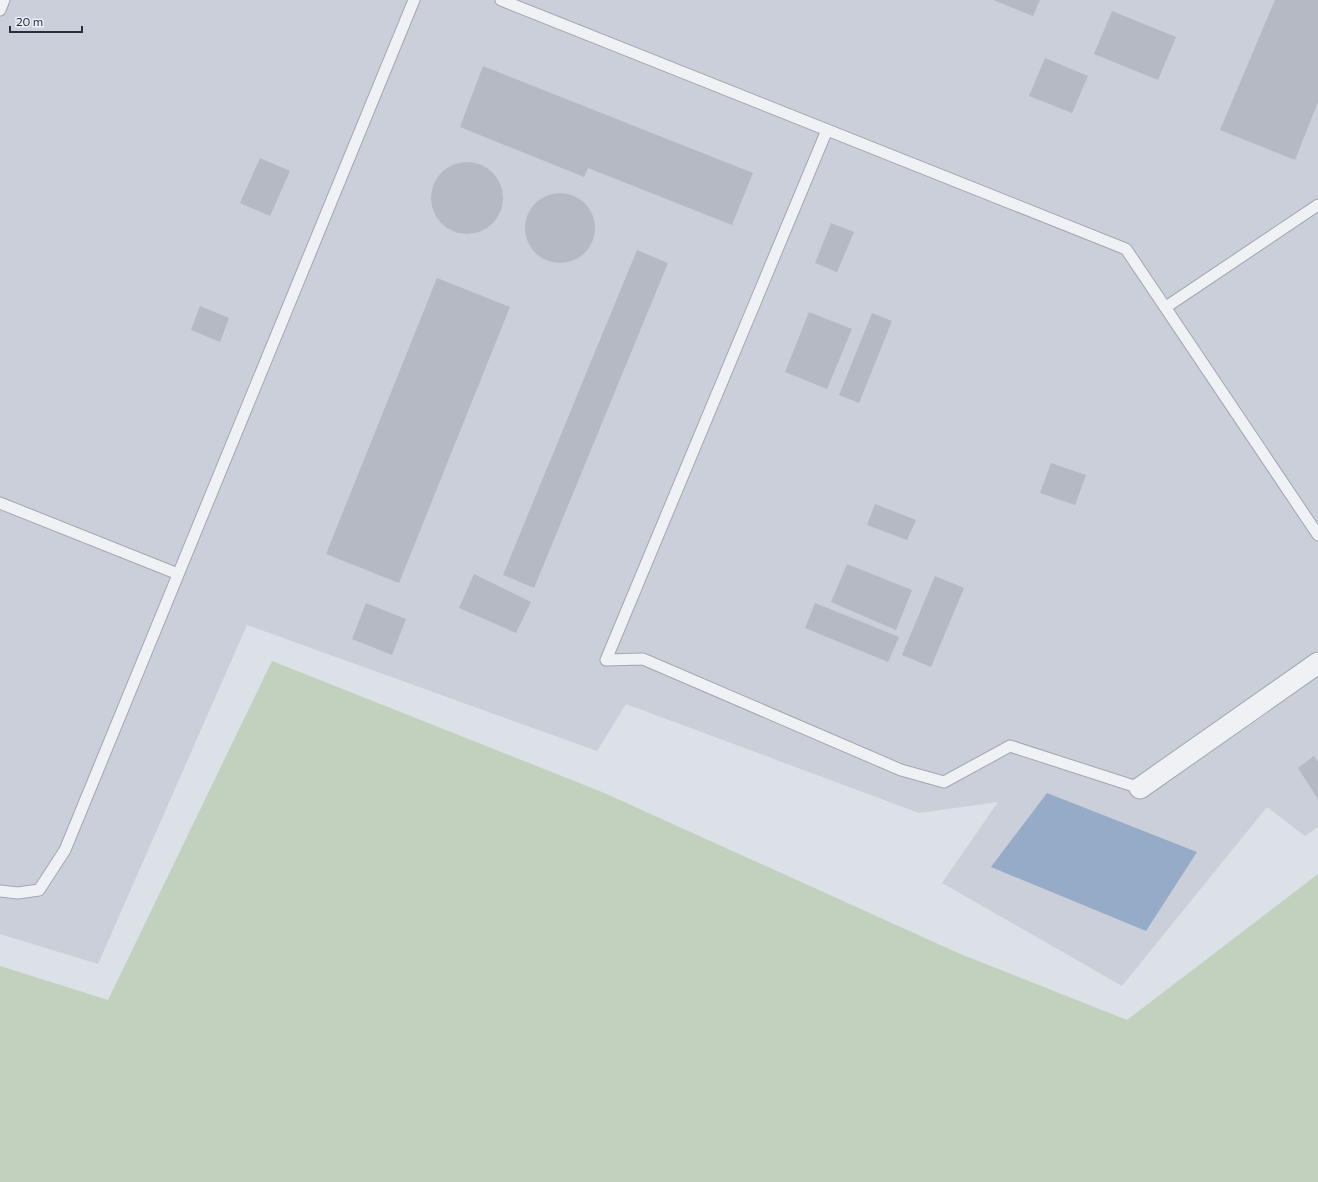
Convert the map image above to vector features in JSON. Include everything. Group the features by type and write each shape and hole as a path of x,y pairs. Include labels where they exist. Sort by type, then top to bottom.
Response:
{"street":[{"path":"1140,788 1318,663"}],"lane":[{"path":"0,10 4,0"},
{"path":"0,890 18,893 39,890 65,850 414,0"},
{"path":"502,0 518,3 827,130 1126,249 1318,535"},
{"path":"827,130 606,660 643,659 900,770 944,782 1010,746 1140,788"},
{"path":"1166,307 1318,205"},
{"path":"0,503 178,574"}],"shaded area":[{"path":"0,0 1318,0 1318,827 1305,836 1267,807 1122,986 942,883 998,802 919,813 626,704 597,751 247,625 98,964 0,934"}],"green space":[{"path":"272,661 602,792 958,953 1127,1020 1318,874 1318,1182 0,1182 0,966 108,1000"}],"water":[{"path":"1047,793 1197,852 1146,931 991,867"}],"building":[{"path":"993,0 1040,0 1033,16"},
{"path":"1275,0 1318,0 1318,102 1295,160 1220,130"},
{"path":"1112,11 1176,37 1158,80 1094,54"},
{"path":"1045,58 1088,76 1072,113 1029,96"},
{"path":"483,66 753,173 732,225 588,168 584,177 460,127"},
{"path":"260,158 290,171 270,216 240,203"},
{"path":"460,162 474,162 493,172 503,191 503,205 493,224 474,234 460,234 441,224 431,205 431,191 441,172"},
{"path":"560,193 573,196 585,203 592,215 595,228 592,241 585,253 573,260 560,263 547,260 535,253 528,241 525,228 528,215 535,203 547,196"},
{"path":"831,223 854,232 837,272 815,263"},
{"path":"637,250 668,263 534,588 503,575"},
{"path":"437,278 510,307 399,583 326,554"},
{"path":"200,306 229,318 220,342 191,330"},
{"path":"809,312 852,329 827,389 785,372"},
{"path":"872,313 892,321 859,403 839,395"},
{"path":"1051,463 1086,475 1075,505 1040,493"},
{"path":"875,504 916,520 907,540 867,525"},
{"path":"847,564 912,590 896,630 831,602"},
{"path":"474,574 531,602 516,633 459,608"},
{"path":"935,576 964,588 931,667 902,655"},
{"path":"366,603 406,619 392,655 352,639"},
{"path":"815,603 899,637 888,662 805,628"},
{"path":"1314,756 1318,762 1318,799 1298,768"}]}
